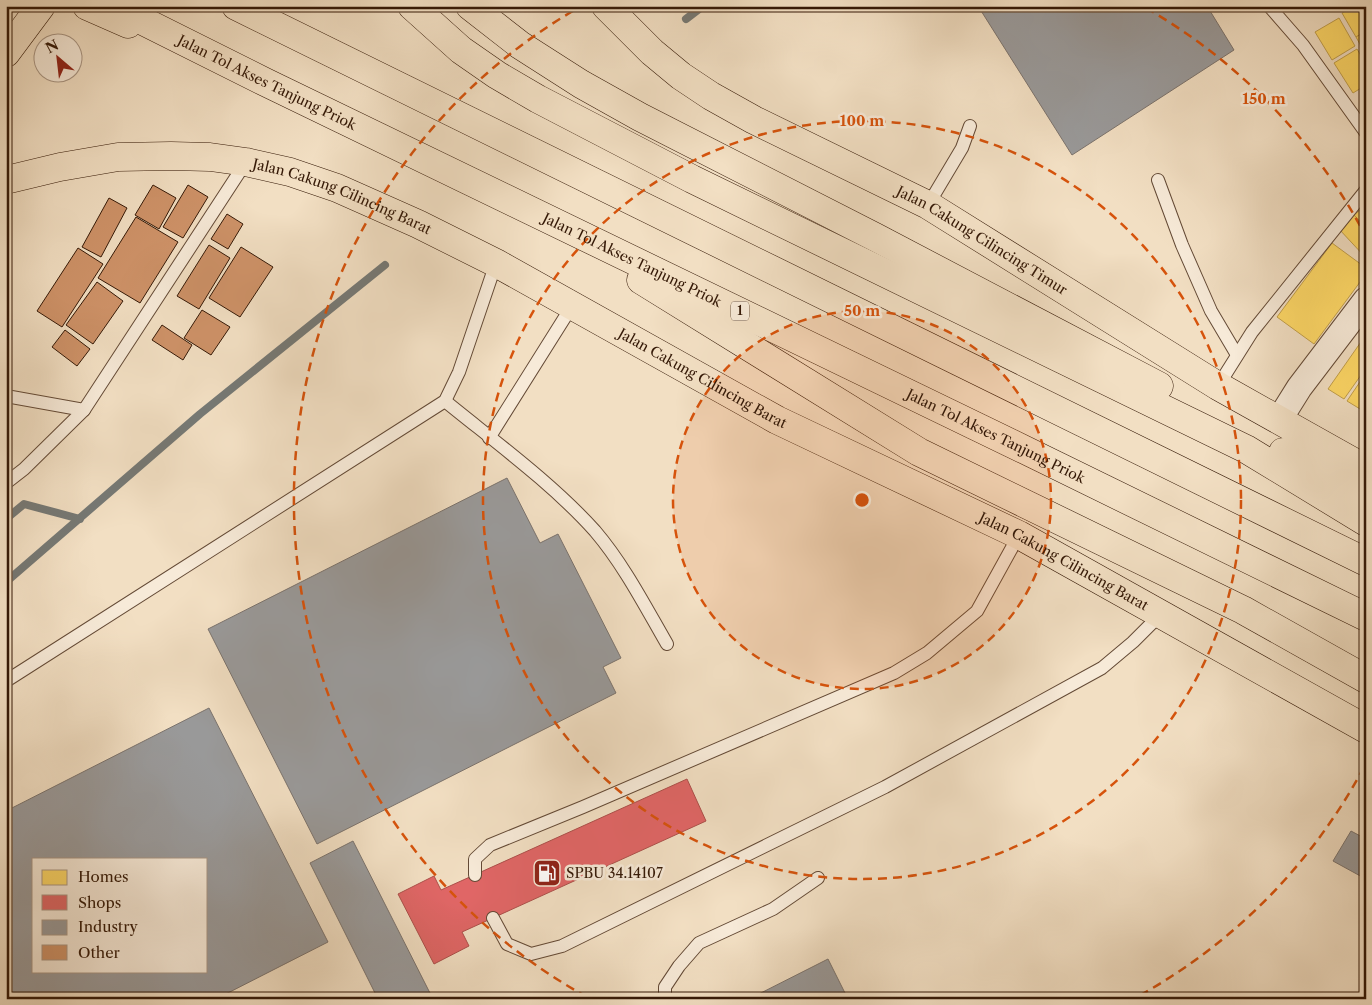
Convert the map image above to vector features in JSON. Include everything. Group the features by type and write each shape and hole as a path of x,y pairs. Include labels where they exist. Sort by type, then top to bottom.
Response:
{"highway":[{"path":"6,53 41,6"},
{"path":"88,6 265,82"},
{"name":"Jalan Tol Akses Tanjung Priok","path":"113,6 265,82 512,200 1366,617"},
{"path":"236,6 1366,562"},
{"path":"412,6 461,50 496,75 538,99 692,179 1246,449 1366,522"},
{"path":"470,6 520,45 581,84 640,117 866,232 1366,496"},
{"name":"Jalan Cakung Cilincing Timur","path":"606,6 652,52 681,76 711,96 754,120 928,205 1218,386 1366,468"},
{"name":"Jalan Cakung Cilincing Barat","path":"6,180 60,167 118,157 210,157 246,162 290,172 336,188 418,224 493,273 568,314 778,420 1019,535 1366,729"},
{"path":"512,200 919,452 1243,610 1366,679"}],"street":[{"path":"1279,420 1300,388 1366,300"}],"lane":[{"path":"1269,6 1303,45 1366,133"},
{"path":"928,205 962,148 970,126"},
{"path":"6,483 24,469 84,410 246,162"},
{"path":"1158,180 1182,245 1211,311 1237,355"},
{"path":"1218,386 1258,324 1366,190"},
{"path":"6,681 445,401 459,372 493,273"},
{"path":"489,438 568,314"},
{"path":"6,396 84,410"},
{"path":"445,401 577,512 596,533 626,574 667,644"},
{"path":"475,875 475,859 490,845 894,673 927,653 977,611 1019,535"},
{"path":"493,918 508,944 531,954 562,946 885,787 1102,668 1133,642 1161,614"},
{"path":"665,999 665,987 679,966 699,943 772,909 818,878"}],"building: Homes":[{"path":"1355,6 1366,6 1366,31 1356,37 1342,13"},
{"path":"1339,18 1355,46 1332,60 1315,32"},
{"path":"1366,31 1366,55 1356,37"},
{"path":"1357,49 1366,64 1366,85 1353,93 1334,63"},
{"path":"1366,205 1366,228 1354,215"},
{"path":"1354,215 1366,228 1366,258 1339,229"},
{"path":"1332,243 1366,268 1366,274 1314,344 1277,317"},
{"path":"1363,339 1366,340 1366,368 1344,399 1328,389"},
{"path":"1366,373 1366,411 1365,412 1347,401"}],"building: Shops":[{"path":"687,779 706,821 462,932 469,946 434,964 398,894 434,876 441,890"}],"building: Industry":[{"path":"978,6 1207,6 1234,50 1072,155"},
{"path":"507,478 540,543 558,534 621,658 603,667 616,693 317,844 208,629"},
{"path":"209,708 328,942 216,999 6,999 6,811"},
{"path":"1351,831 1366,839 1366,875 1364,878 1333,861"},
{"path":"353,841 433,999 378,999 310,863"},
{"path":"828,959 848,999 749,999"}],"building: Other":[{"path":"153,185 176,198 159,229 135,215"},
{"path":"188,185 208,197 183,238 163,227"},
{"path":"109,198 127,208 101,257 82,247"},
{"path":"227,214 243,224 228,249 211,239"},
{"path":"136,217 178,242 140,303 98,278"},
{"path":"209,245 230,258 199,309 177,296"},
{"path":"241,247 273,267 240,317 209,298"},
{"path":"78,248 103,264 62,327 37,311"},
{"path":"97,282 123,301 93,344 66,325"},
{"path":"202,310 230,327 211,355 184,338"},
{"path":"162,325 192,345 183,360 152,340"},
{"path":"65,330 90,349 77,366 52,347"}],"waterway":[{"path":"686,19 703,6"},
{"path":"6,582 200,414 385,265"},
{"path":"6,519 24,504 80,519"}],"place":[{"name":"SPBU 34.14107","path":"547,873"}]}
